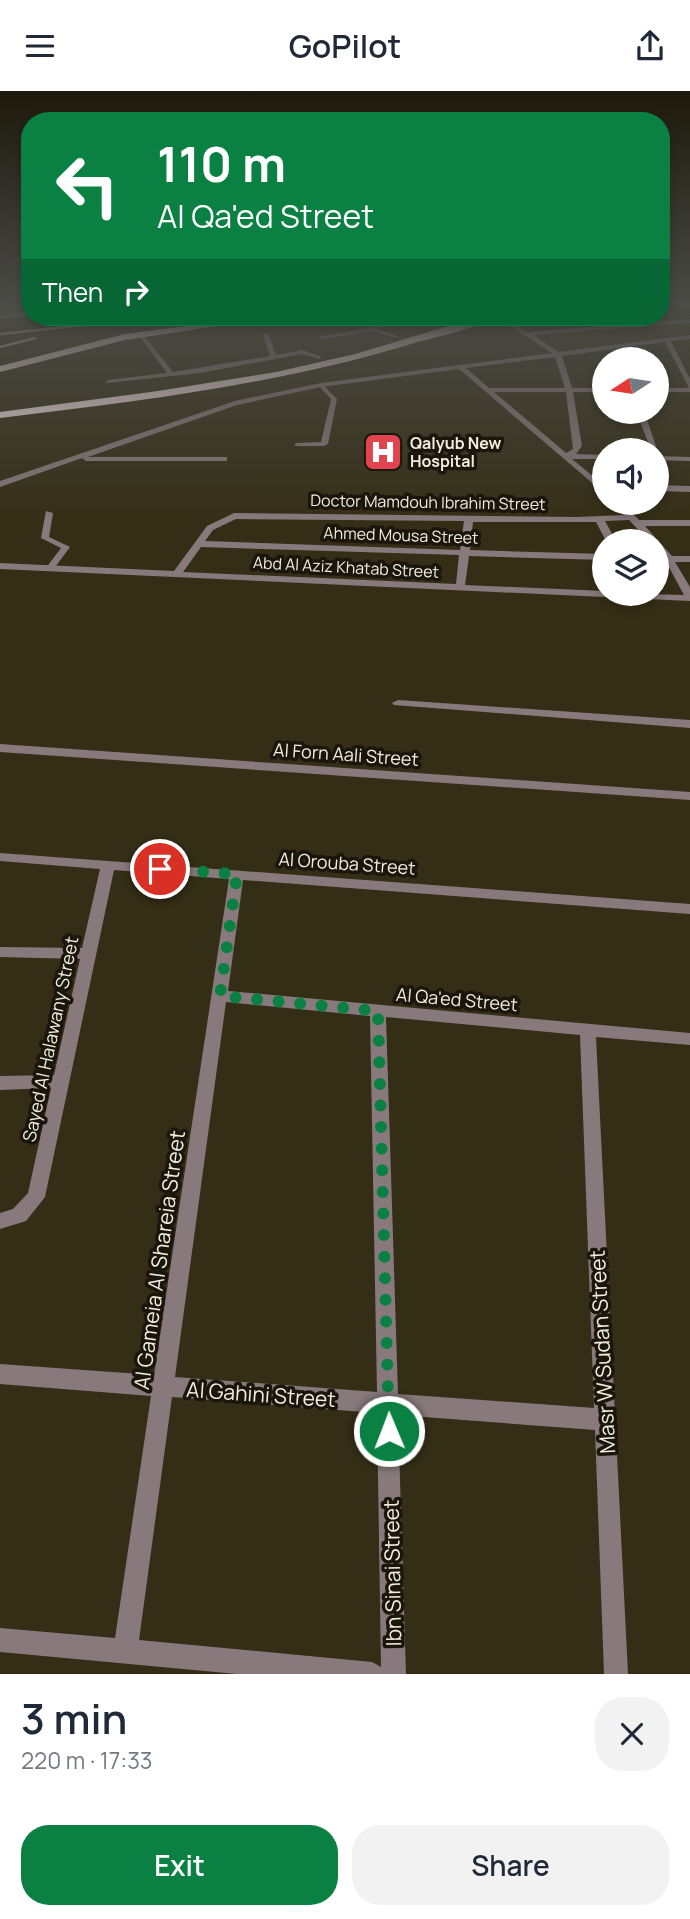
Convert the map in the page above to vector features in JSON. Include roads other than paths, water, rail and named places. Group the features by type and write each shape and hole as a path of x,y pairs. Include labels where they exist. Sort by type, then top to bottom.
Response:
{"highway":[{"path":"0,415 211,377"},
{"path":"0,404 231,377"}],"street":[{"path":"0,476 241,396 380,377"},
{"path":"472,377 592,479"},
{"path":"565,377 578,446 577,450 566,456"},
{"path":"0,484 235,403 321,385"},
{"path":"669,389 690,388"},
{"path":"488,390 592,390"},
{"path":"566,456 592,457"},
{"path":"669,457 690,459"},
{"path":"72,459 224,459"},
{"path":"669,488 690,489"},
{"name":"Doctor Mamdouh Ibrahim Street","path":"198,544 210,528 223,519 245,515 599,519 690,523"},
{"path":"631,515 644,529"},
{"path":"460,588 469,519"},
{"path":"599,519 604,529"},
{"path":"176,575 198,544"},
{"name":"Ahmed Mousa Street","path":"198,544 592,557"},
{"path":"690,559 669,559 690,597"},
{"name":"Abd Al Aziz Khatab Street","path":"0,566 592,592"},
{"name":"Abd Al Aziz Khatab Street","path":"669,596 690,597"},
{"path":"398,702 690,724"},
{"name":"Al Forn Aali Street","path":"0,748 690,796"},
{"name":"Al Orouba Street","path":"0,857 690,909"},
{"name":"Sayed Al Halawany Street","path":"0,1221 19,1215 36,1197 108,865"},
{"name":"Al Gameia Al Shareia Street","path":"125,1652 237,874"},
{"path":"0,952 89,954"},
{"name":"Al Qa'ed Street","path":"220,996 690,1039"},
{"name":"Ibn Sinai Street","path":"378,1011 394,1674"},
{"name":"Masr W Sudan Street","path":"588,1031 616,1674"},
{"path":"0,1083 61,1081"},
{"name":"Al Gahini Street","path":"0,1374 605,1420"},
{"path":"0,1640 372,1674"}],"lane":[{"path":"173,377 178,383"},
{"path":"108,382 178,383 202,377"},
{"path":"297,445 324,444 334,399 321,385"},
{"path":"49,513 45,538 66,547 50,568"}],"place":[{"name":"Qalyub New Hospital","path":"383,452"}]}
